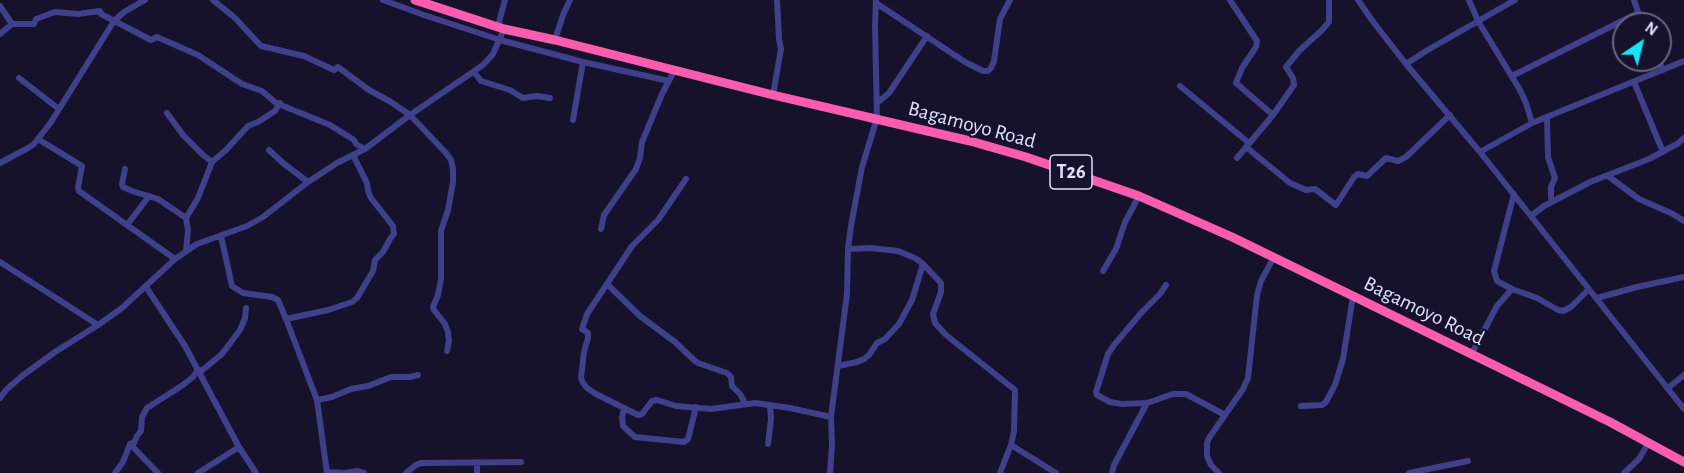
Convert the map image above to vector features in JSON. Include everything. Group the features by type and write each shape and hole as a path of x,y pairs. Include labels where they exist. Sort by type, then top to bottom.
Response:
{"highway":[{"name":"Bagamoyo Road","path":"415,0 501,28 773,95 877,118 1026,157 1139,196 1274,257 1649,442 1684,462"}],"street":[{"path":"0,163 28,148 38,139 114,21 124,12 146,0"},
{"path":"213,0 235,18 261,46 304,56 334,70 338,67 369,90 410,115 451,160 452,190 441,231 440,286 433,307 448,332 447,351"},
{"path":"383,0 500,40 583,62 669,81"},
{"path":"0,398 7,389 55,352 122,308 186,251 197,244 247,226 263,217 308,182 337,163 365,149 410,115 483,66 493,54 500,40 505,0"},
{"path":"555,40 570,0"},
{"path":"773,95 782,49 779,39 777,0"},
{"path":"876,1 972,66 979,70 988,70 994,61 1000,19 1010,0"},
{"path":"1230,0 1257,41 1256,48 1242,68 1236,83 1273,115"},
{"path":"1237,158 1273,115 1294,85 1287,67 1299,51 1329,22 1329,0"},
{"path":"1358,0 1406,64 1514,194 1684,409"},
{"path":"1469,0 1478,21 1526,103 1532,123"},
{"path":"1406,64 1515,0"},
{"path":"830,473 831,417 847,294 848,249 858,184 877,118 876,1"},
{"path":"0,6 12,24"},
{"path":"0,34 12,24 34,24 36,19 55,12 78,14 100,11 101,14 151,40 158,37 198,55 224,74 262,91 276,103 330,125 365,149"},
{"path":"453,24 456,14"},
{"path":"1512,76 1612,26"},
{"path":"877,103 889,93 927,36"},
{"path":"573,120 583,62"},
{"path":"601,229 604,215 636,169 642,142 674,71"},
{"path":"474,72 481,81 510,90 523,98 537,96 550,98"},
{"path":"1480,152 1532,123 1658,72"},
{"path":"19,78 59,109"},
{"path":"1634,82 1663,152"},
{"path":"1180,86 1247,145 1266,165 1290,183 1302,189 1315,189 1336,205 1354,177 1358,174 1367,176 1386,158 1398,161 1406,157 1450,115"},
{"path":"186,251 188,230 186,218 198,198 212,162 248,126 275,111 280,103"},
{"path":"167,113 187,141 212,162"},
{"path":"1547,117 1548,157 1555,178 1551,187 1552,202"},
{"path":"1531,216 1544,206 1590,182 1663,152 1684,138"},
{"path":"38,139 82,166 79,191 175,259"},
{"path":"269,150 308,182"},
{"path":"286,319 352,302 357,298 373,271 375,260 394,234 393,226 371,198 367,183 353,155"},
{"path":"125,169 123,187 164,202 186,218"},
{"path":"1608,176 1639,199 1684,221"},
{"path":"686,179 658,220 632,246 587,314 582,329 588,333 582,378 587,388 638,415 642,414 654,400 676,406 711,409 745,403 770,405 831,417"},
{"path":"1514,194 1494,275 1497,281 1512,289 1537,297 1563,311 1571,307 1589,289"},
{"path":"127,225 149,196"},
{"path":"1103,271 1116,249 1125,222 1139,196"},
{"path":"221,236 232,285 243,293 278,300 317,400 327,472 357,471 364,473"},
{"path":"848,249 870,248 898,251 915,258 939,279 941,284 941,292 933,315 935,323 946,335 1015,390 1014,431 1011,446 1000,473"},
{"path":"1218,473 1207,456 1207,443 1248,378 1257,295 1274,257"},
{"path":"0,262 98,325"},
{"path":"838,366 864,359 877,343 885,339 899,324 912,300 922,264"},
{"path":"1597,298 1684,277"},
{"path":"607,284 640,316 675,342 698,363 727,373 731,377 732,386 745,403"},
{"path":"1166,285 1108,354 1097,395 1110,402 1122,404 1147,403 1173,394 1186,394 1225,416"},
{"path":"146,287 185,346 239,447 256,473"},
{"path":"1471,355 1497,306 1512,289"},
{"path":"1300,406 1322,405 1335,385 1343,359 1353,296"},
{"path":"115,473 123,462 130,444 134,443 141,431 142,417 147,408 183,385 222,354 240,330 246,308"},
{"path":"317,400 391,377 418,375"},
{"path":"1668,388 1684,375"},
{"path":"0,384 7,389"},
{"path":"1112,473 1147,403"},
{"path":"768,444 770,405"},
{"path":"624,409 623,426 634,437 684,442 688,439 696,407"},
{"path":"1624,473 1639,459 1649,442"},
{"path":"130,444 158,473"},
{"path":"1011,446 1056,473"},
{"path":"198,473 239,447"},
{"path":"1409,473 1468,461"},
{"path":"406,473 421,463 521,462"},
{"path":"477,463 477,473"}]}
